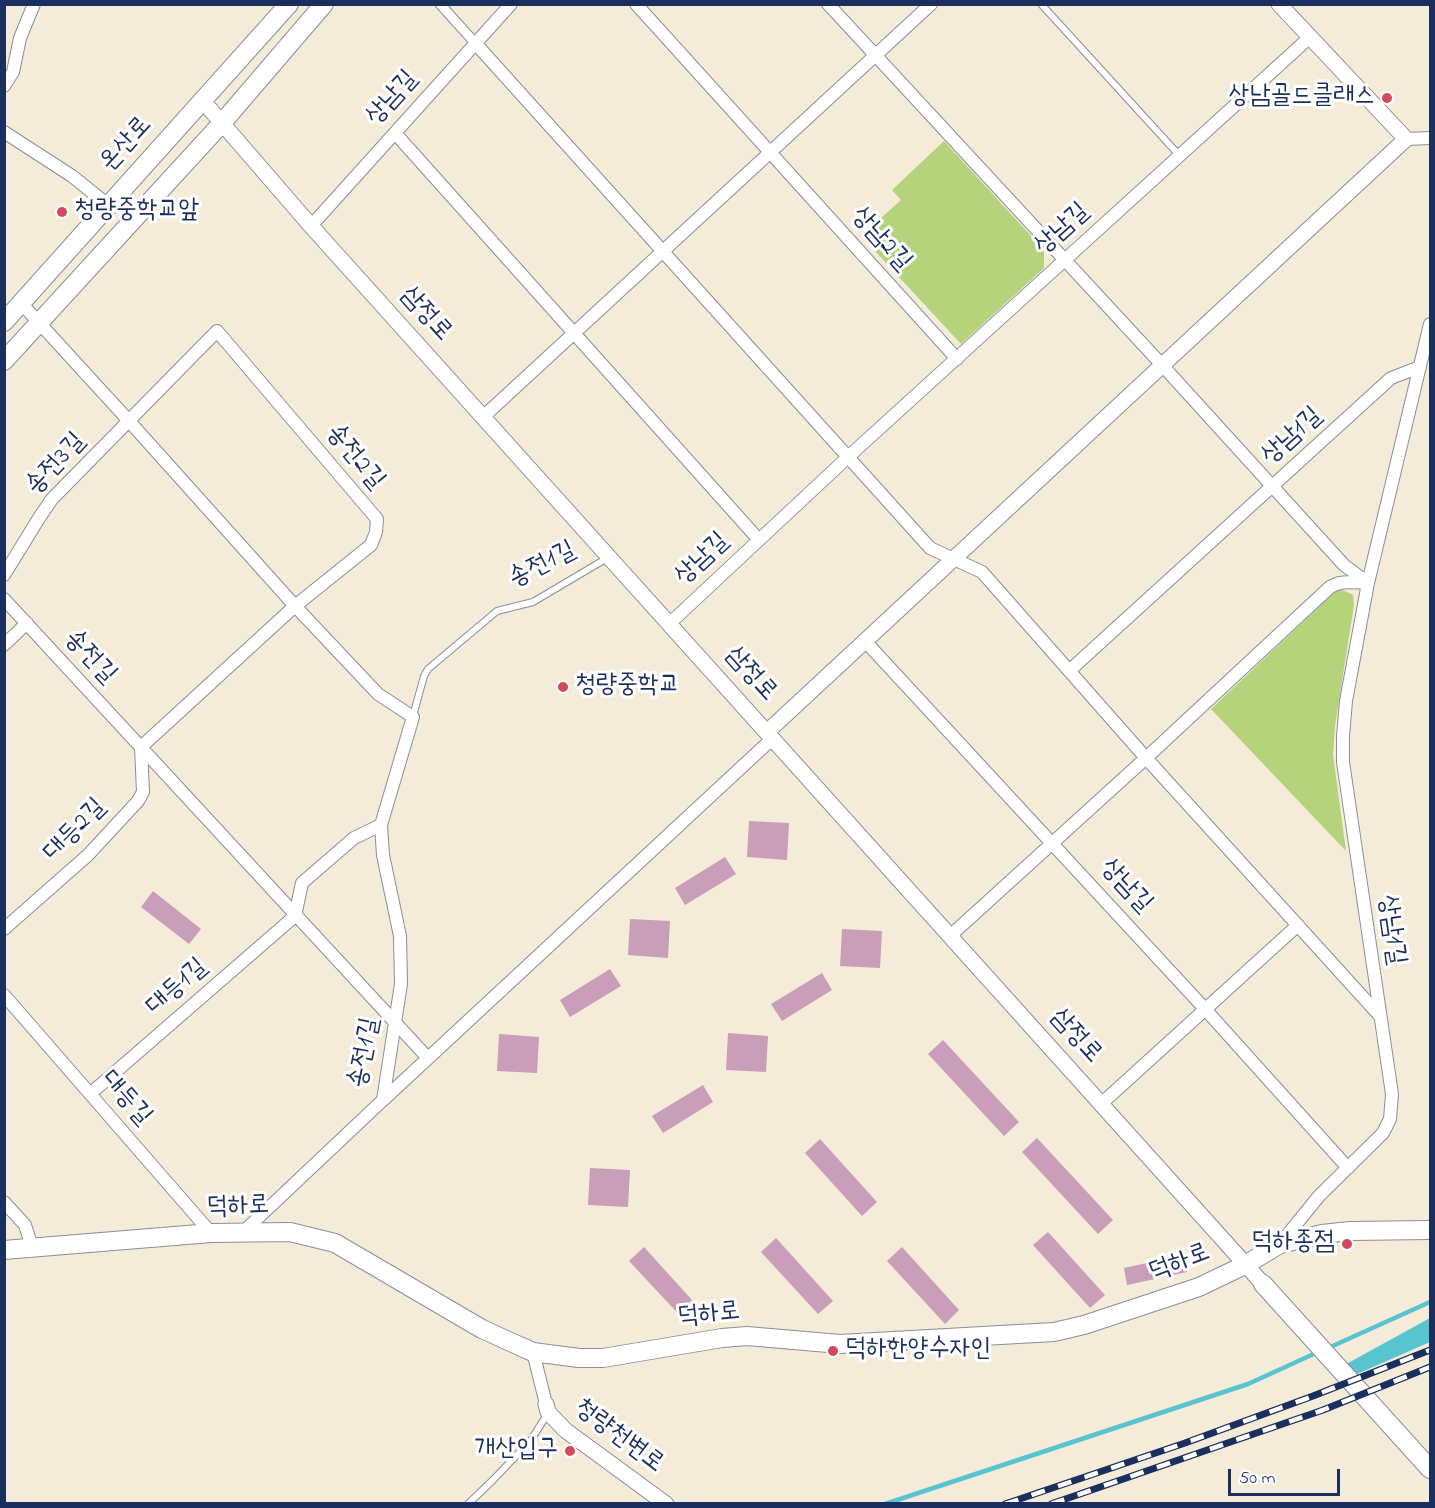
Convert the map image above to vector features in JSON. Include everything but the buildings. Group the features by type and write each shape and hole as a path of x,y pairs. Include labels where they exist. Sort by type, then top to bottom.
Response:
{"main road":[{"name":"온산로","path":"4,322 289,4"},
{"path":"4,361 222,123 324,4"},
{"name":"덕하로","path":"4,1250 211,1233 290,1232 335,1243 482,1329 533,1352 579,1359 603,1358 747,1336 840,1344 1054,1332 1084,1325 1199,1287 1245,1265 1280,1244 1322,1234 1350,1231 1431,1230"},
{"path":"1263,1284 1426,1463"}],"street":[{"path":"4,86 13,72 20,38 34,4"},
{"path":"440,4 930,548 982,572 1146,758 1380,1016"},
{"name":"상남길","path":"311,226 511,4"},
{"name":"상남2길","path":"636,4 957,359"},
{"path":"828,4 1344,565 1368,583"},
{"path":"483,417 931,4"},
{"path":"1279,4 1406,139"},
{"name":"상남길","path":"669,624 848,457 1310,37"},
{"name":"삼정로","path":"202,100 311,226 1263,1284"},
{"path":"4,132 72,176 108,205"},
{"path":"395,133 759,540"},
{"path":"383,1100 770,735 865,641 1406,139 1431,138"},
{"path":"21,303 295,606 378,694 413,717"},
{"name":"상남1길","path":"1280,1244 1319,1197 1383,1133 1390,1119 1392,1094 1343,762 1343,736 1346,702 1368,583 1431,324"},
{"name":"송전3길","path":"4,575 52,499 217,332"},
{"name":"송전2길","path":"141,747 295,606 371,545 376,532 377,519 217,332"},
{"name":"상남1길","path":"1069,671 1391,378 1420,367"},
{"path":"950,936 1330,587 1339,583 1368,583"},
{"name":"송전길","path":"4,599 427,1057"},
{"path":"4,645 27,623"},
{"name":"상남길","path":"865,641 1205,1009 1348,1168"},
{"name":"송전1길","path":"242,1233 383,1100 401,984 400,936 383,855 381,825 413,717"},
{"name":"대등2길","path":"4,929 88,855 138,801 143,792 141,747"},
{"path":"296,915 302,883 354,838 381,825"},
{"name":"대등1길","path":"90,1094 296,915"},
{"path":"1101,1104 1298,925"},
{"name":"대등길","path":"4,995 211,1233"},
{"path":"4,1202 25,1225 32,1247"},
{"path":"533,1352 547,1408"},
{"name":"청량천변로","path":"547,1408 565,1430 666,1503"}],"lane":[{"path":"1041,4 1180,155"},
{"name":"송전1길","path":"413,717 428,669 497,611 533,602 609,557"},
{"path":"468,1503 531,1440 547,1408"}],"green space":[{"path":"944,141 1044,250 1044,268 961,344 861,236 901,200 892,190"},
{"path":"1337,590 1353,595 1354,605 1335,726 1333,755 1346,851 1211,709"}],"water":[{"path":"1430,1318 1430,1342 1348,1378 1339,1368"}],"waterway":[{"path":"1326,1349 1430,1302"},
{"path":"885,1504 1248,1384 1318,1352"}],"railway":[{"path":"1005,1504 1185,1443 1430,1350"},
{"path":"1051,1504 1323,1410 1430,1367"}],"place":[{"name":"상남골드클래스","path":"1387,98"},
{"name":"청량중학교앞","path":"62,212"},
{"name":"청량중학교","path":"563,687"},
{"name":"덕하종점","path":"1347,1244"},
{"name":"덕하한양수자인","path":"833,1351"},
{"name":"개산입구","path":"570,1451"}]}
